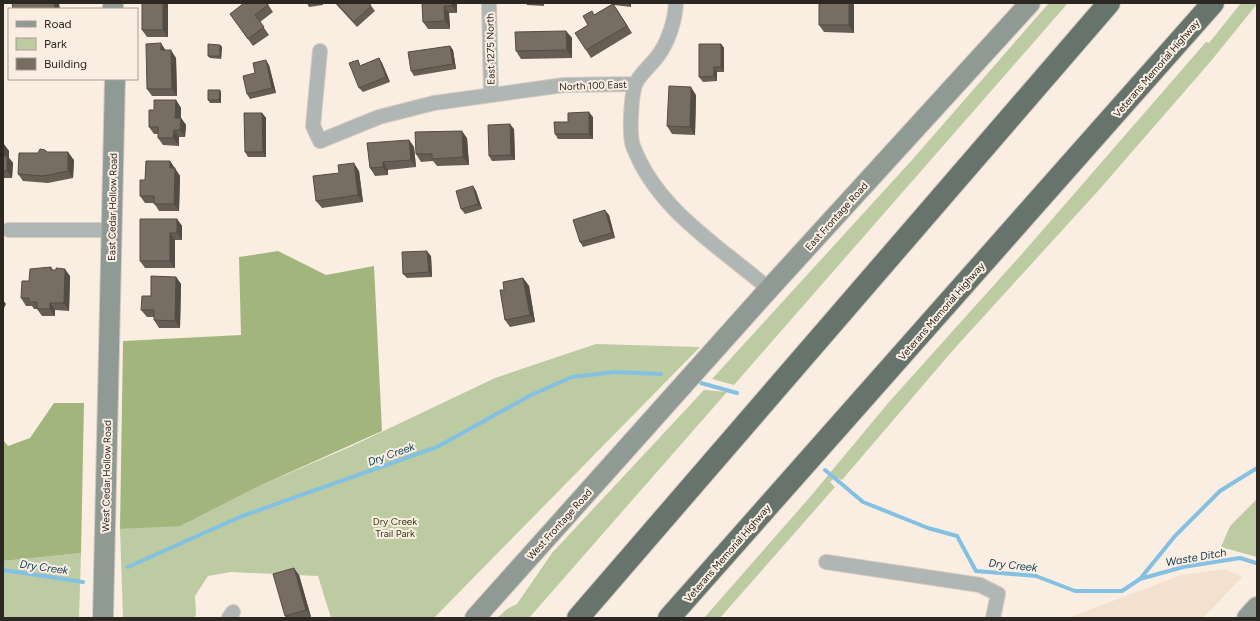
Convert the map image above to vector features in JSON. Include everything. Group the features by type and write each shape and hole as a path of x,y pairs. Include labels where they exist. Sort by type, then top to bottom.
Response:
{"highway":[{"path":"578,618 1109,3"},
{"name":"Veterans Memorial Highway","path":"669,618 1212,5"}],"street":[{"name":"East 1275 North","path":"489,3 491,95"},
{"path":"635,84 659,55 669,34 676,3"},
{"name":"East Frontage Road","path":"643,431 769,289 1030,3"},
{"name":"North 100 East","path":"320,50 313,126 320,141 379,117 434,103 564,85 635,84 632,105 632,144 650,181 675,211 769,289"},
{"name":"East Cedar Hollow Road","path":"110,335 115,80"},
{"path":"9,230 112,230"},
{"name":"West Cedar Hollow Road","path":"103,618 110,335"},
{"name":"West Frontage Road","path":"476,618 643,431"},
{"path":"826,562 980,585 998,594 993,618"},
{"path":"1247,618 1257,608"}],"shaded area":[{"path":"1225,569 1242,577 1203,618 1068,618 1181,575"}],"green space":[{"path":"1049,3 1068,3 734,385 712,379 912,160"},
{"path":"1241,3 1257,4 1211,61 1098,191 954,349 842,480 835,477 830,482 835,487 720,618 704,618 810,497 889,402 1021,255 1206,42 1209,43"},
{"path":"278,251 326,275 374,266 382,431 257,487 180,526 120,529 123,341 241,335 239,257"},
{"name":"Dry Creek Trail Park","path":"596,344 700,347 434,618 331,618 318,576 231,572 208,576 195,596 196,615 194,618 123,618 120,529 180,525 257,487 352,446 495,378"},
{"path":"704,390 727,392 529,618 497,618 507,609 517,604 552,553"},
{"path":"54,403 84,403 81,553 3,561 3,440 8,446 30,438"},
{"path":"1257,499 1257,557 1221,547 1230,526"},
{"path":"81,553 79,618 3,618 3,561"}],"building":[{"path":"12,3 54,3 55,8 13,8"},
{"path":"142,3 163,3 163,30 142,30"},
{"path":"244,3 267,3 268,5 255,15 264,27 248,39 230,14"},
{"path":"336,3 369,3 371,6 354,22"},
{"path":"422,3 452,3 452,6 444,6 445,21 423,22"},
{"path":"819,3 849,3 849,25 819,25"},
{"path":"613,4 627,26 586,50 575,33 588,25 583,16 592,11 594,15"},
{"path":"566,31 567,50 516,51 515,32"},
{"path":"161,43 161,50 171,50 172,89 147,89 146,44"},
{"path":"208,44 220,45 220,56 208,56"},
{"path":"699,44 721,44 721,67 714,67 714,76 699,77"},
{"path":"450,46 453,64 411,71 408,52"},
{"path":"379,58 386,77 359,88 349,63 358,60 360,66"},
{"path":"266,60 272,88 247,94 243,76 255,73 253,63"},
{"path":"669,86 691,87 690,127 667,126"},
{"path":"208,90 220,90 219,100 208,100"},
{"path":"154,100 176,100 175,118 181,118 180,130 174,130 173,138 158,138 158,127 149,127 149,110 154,110"},
{"path":"589,112 589,134 555,134 554,122 568,122 568,113"},
{"path":"244,113 262,113 263,152 245,152"},
{"path":"510,124 511,155 489,156 488,125"},
{"path":"462,131 463,157 432,159 432,154 416,154 415,132"},
{"path":"409,140 411,160 383,162 383,167 370,168 367,143"},
{"path":"40,149 47,152 68,152 68,171 43,176 18,174 19,153 38,153"},
{"path":"3,156 7,156 7,171 3,171"},
{"path":"146,161 170,161 170,168 175,168 174,204 154,204 154,196 140,196 140,180 145,180"},
{"path":"354,163 358,195 316,201 313,176 339,173 338,165"},
{"path":"473,186 478,204 461,209 456,191"},
{"path":"605,210 612,233 580,242 573,220"},
{"path":"140,219 177,219 177,233 170,233 170,261 140,261"},
{"path":"427,251 429,272 403,274 402,252"},
{"path":"51,267 51,270 56,270 56,268 65,269 64,303 50,303 50,309 37,309 37,302 29,302 29,298 21,298 22,281 29,281 30,269"},
{"path":"151,276 176,277 175,321 154,320 154,310 141,310 142,296 151,296"},
{"path":"523,278 530,315 505,320 500,290 504,290 503,282"},
{"path":"294,568 306,610 285,616 273,574"}],"waterway":[{"name":"Dry Creek","path":"128,567 242,516 437,447 531,395 572,377 615,372 661,374"},
{"name":"Dry Creek","path":"701,383 737,393"},
{"name":"Dry Creek","path":"825,470 863,502 928,528 957,536 976,571 1036,576 1075,591 1122,591 1140,579 1175,536 1220,491 1257,468"},
{"name":"Waste Ditch","path":"1140,579 1183,567 1240,558 1256,563"},
{"name":"Dry Creek","path":"3,570 83,582"}]}
